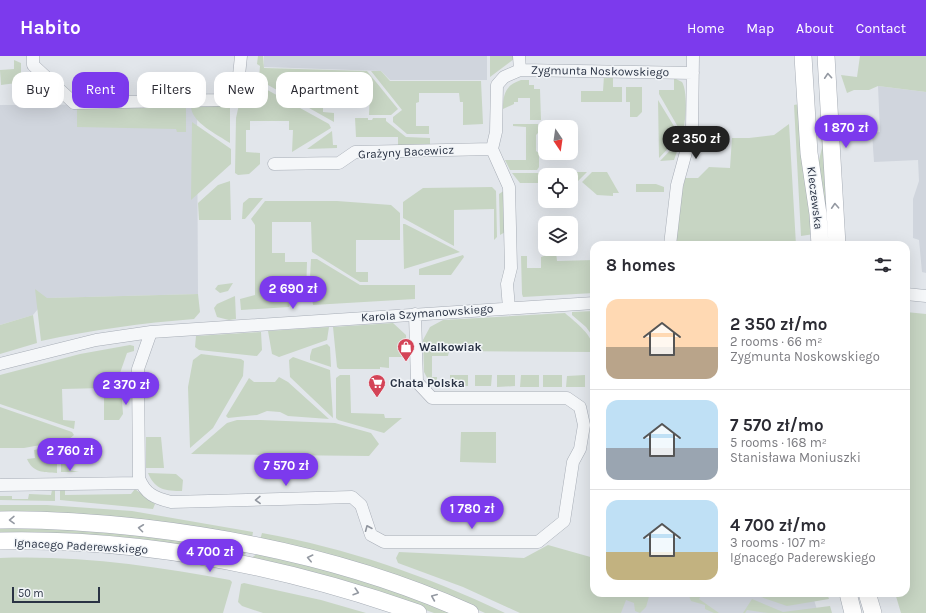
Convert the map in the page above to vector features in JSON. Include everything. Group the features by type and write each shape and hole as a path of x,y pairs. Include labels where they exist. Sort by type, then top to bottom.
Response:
{"main road":[{"name":"Kleczewska","path":"803,56 809,153 818,214 820,241"},
{"name":"Kleczewska","path":"826,56 837,241"},
{"name":"Ignacego Paderewskiego","path":"0,520 54,520 95,523 176,532 236,542 322,561 366,574 424,593 470,613"},
{"name":"Ignacego Paderewskiego","path":"0,542 98,544 204,558 320,583 418,613"},
{"path":"849,597 853,613"},
{"path":"868,597 873,613"}],"street":[{"path":"33,56 33,65 74,103 220,100 238,85 241,56"},
{"name":"Zygmunta Noskowskiego","path":"520,56 520,70 693,72"},
{"path":"670,241 677,185 692,130 693,56"},
{"path":"509,308 507,284 511,268 509,187 492,149 496,132 497,85 504,78 520,70"},
{"name":"Grażyny Bacewicz","path":"274,164 339,163 356,152 492,149"},
{"path":"910,294 926,296"},
{"name":"Karola Szymanowskiego","path":"0,364 96,340 151,332 590,303"},
{"path":"151,332 138,370 139,478 140,483 147,494 171,502 352,497 360,505 371,535 384,542 538,542 564,521 573,462 580,449 584,425 580,407 567,398 432,398 417,382 415,314"},
{"path":"0,485 140,483"}],"shaded area":[{"path":"264,56 487,56 487,80 390,80 381,71 264,67"},
{"path":"878,86 926,92 926,273 922,272 919,240 913,238 913,199 919,181 918,160 874,162 872,133 880,132"},
{"path":"129,104 137,104 137,108 197,108 198,294 47,298 33,315 0,325 0,105 12,105 12,108 64,108 64,105 72,105 72,108 129,108"},
{"path":"618,597 813,597 818,613 612,613"}],"green space":[{"path":"258,56 263,56 264,68 368,72 276,72 276,89 268,85 268,72 259,72 260,66 257,64"},
{"path":"490,56 514,56 514,59 490,77"},
{"path":"860,56 926,56 926,92 878,86 869,90 854,90 847,93 841,75 857,77"},
{"path":"14,60 21,63 21,72 12,72 12,84 1,85 0,70 14,69"},
{"path":"371,71 381,71 390,81 481,81 483,124 463,125 463,102 460,102 459,93 419,93 419,102 416,103 416,126 429,126 429,134 407,134 393,122 393,117 402,110"},
{"path":"604,76 613,77 613,87 622,87 622,102 581,102 581,91 603,91"},
{"path":"373,78 398,109 391,115 369,115 369,108 373,108"},
{"path":"674,78 682,82 686,100 682,134 659,94 659,90 674,90"},
{"path":"521,80 529,80 529,85 534,85 534,89 540,89 541,120 530,120 530,98 518,98 518,102 514,102 514,104 503,109 506,90"},
{"path":"626,87 642,87 642,112 637,117 630,117 630,102 626,102"},
{"path":"268,90 276,95 276,108 300,108 329,124 331,128 292,152 293,130 289,130 289,121 250,121 250,130 246,130 246,152 260,153 260,164 249,174 238,175 235,173 236,118 238,108 268,108"},
{"path":"658,100 680,136 659,158"},
{"path":"799,104 814,234 801,236 794,105"},
{"path":"206,105 214,105 214,108 230,108 230,143 205,127 195,117 192,108 206,108"},
{"path":"129,106 137,106 137,108 186,108 186,132 177,132 176,129 77,127 77,108 129,108"},
{"path":"309,108 323,108 323,112 334,113 334,122"},
{"path":"821,116 831,233 826,233 818,164 822,148"},
{"path":"355,118 368,118 368,120 372,120 373,118 386,118 386,121 406,137 430,138 430,146 398,146 398,137 356,137"},
{"path":"192,122 231,149 231,164 191,200"},
{"path":"513,124 538,124 536,151 538,152 539,167 537,170 510,170 505,160 526,160 526,127 513,126"},
{"path":"789,124 796,241 676,241 681,198 685,178 698,178 709,167 730,168 732,138 749,138 774,135"},
{"path":"332,131 333,145 337,145 337,148 307,149"},
{"path":"680,140 674,160 660,161"},
{"path":"578,172 587,172 578,181"},
{"path":"592,172 607,172 619,193 613,193 613,196 597,195 582,182"},
{"path":"512,173 538,173 538,183 520,183"},
{"path":"230,181 231,220 199,220 198,203 218,185"},
{"path":"636,184 656,184 664,187 664,192 636,192"},
{"path":"492,187 496,191 497,237 494,240 494,209 454,210 454,246 403,218 403,202 423,188"},
{"path":"505,190 507,231 500,235 499,194"},
{"path":"249,198 263,198 245,219 242,219 243,203"},
{"path":"265,201 337,201 391,205 400,213 400,240 356,240 356,272 368,272 368,282 360,282 312,252 311,222 272,222 272,253 285,253 285,262 307,262 306,296 299,296 298,288 279,287 281,294 290,303 289,307 241,310 240,299 255,295 255,225 251,219"},
{"path":"403,224 405,224 460,252 404,269"},
{"path":"463,255 464,257 451,275 419,275 419,269"},
{"path":"521,256 527,256 527,268 541,268 541,257 544,256 556,256 557,261 590,260 590,293 523,297"},
{"path":"311,259 317,259 360,285 415,285 415,299 313,305 312,297 309,297"},
{"path":"233,283 228,291 220,293 215,289 218,285"},
{"path":"35,289 47,298 198,294 200,312 194,319 117,327 41,341"},
{"path":"235,296 236,319 229,320 217,317 214,308 217,304"},
{"path":"590,311 590,332 572,315 572,312"},
{"path":"910,312 926,314 926,613 901,613 896,597 910,597"},
{"path":"565,313 588,335 590,338 590,352 449,351 448,356 432,356 432,377 437,377 437,385 431,385 424,372 423,340 430,327 443,320"},
{"path":"33,315 37,343 0,354 0,325"},
{"path":"393,323 406,335 407,357 389,357 389,368 339,369 337,367 333,327"},
{"path":"329,327 327,340 279,357 272,354 268,331"},
{"path":"261,332 262,350 257,356 199,350 195,347 196,336"},
{"path":"327,344 330,347 331,367 310,360 312,349"},
{"path":"130,345 134,346 134,351 127,353 120,373 123,414 119,420 104,420 104,388 62,389 63,420 75,421 74,429 0,404 0,375 80,354"},
{"path":"201,354 241,359 244,361 243,376 213,428 190,448 188,387 193,360"},
{"path":"293,357 330,370 333,418 290,377 289,360"},
{"path":"340,375 350,375 351,413 384,414 385,418 402,418 384,433 338,420 336,418 336,378"},
{"path":"450,375 468,375 468,386 450,386"},
{"path":"475,375 492,375 491,386 475,386"},
{"path":"497,375 515,375 515,386 497,387"},
{"path":"521,375 539,375 539,387 520,387"},
{"path":"543,375 562,375 562,387 543,387"},
{"path":"585,375 585,387 566,387 567,376"},
{"path":"279,377 288,382 329,419 288,416 280,412 267,411 257,415 228,418 226,416 249,378 254,382 275,382"},
{"path":"0,407 72,432 74,435 68,440 24,448 0,448"},
{"path":"237,420 335,423 371,433 379,444 369,456 191,454 227,423"},
{"path":"461,432 496,432 496,463 460,462"},
{"path":"146,437 161,437 164,468 146,468"},
{"path":"79,443 80,459 69,459 69,470 79,472 61,472 61,450 66,444"},
{"path":"55,446 57,448 57,473 39,471 29,464 27,459 35,458 34,450"},
{"path":"148,473 176,474 183,480 182,491 166,490 158,486 154,483"},
{"path":"135,489 155,504 153,509 60,500 60,490 65,490 65,495 131,494"},
{"path":"52,490 55,490 55,501 0,500 0,496 12,496 12,499 28,499 29,494 51,495"},
{"path":"0,505 47,505 132,511 253,532 252,538 0,513"},
{"path":"0,528 59,528 145,535 249,551 239,558 0,535"},
{"path":"262,533 294,539 356,555 416,575 505,613 485,613 474,608 260,540"},
{"path":"548,545 590,557 590,597 649,597 646,607 640,613 635,611 634,603 626,600 621,613 520,613 463,587 398,563 396,558 399,552 524,558"},
{"path":"257,554 348,575 456,613 434,613 368,589 248,560"},
{"path":"0,558 58,558 145,566 230,580 232,582 223,613 0,613"},
{"path":"244,583 321,600 366,613 263,613 242,606 238,602 241,584"},
{"path":"690,597 700,597 699,599 719,613 714,613 705,609 705,605 691,601"},
{"path":"761,597 828,597 829,599 787,606"},
{"path":"752,599 783,612 830,606 832,613 768,613 747,610 743,613"}],"place":[{"name":"Walkowiak","path":"406,362"},
{"name":"Chata Polska","path":"377,398"}]}
